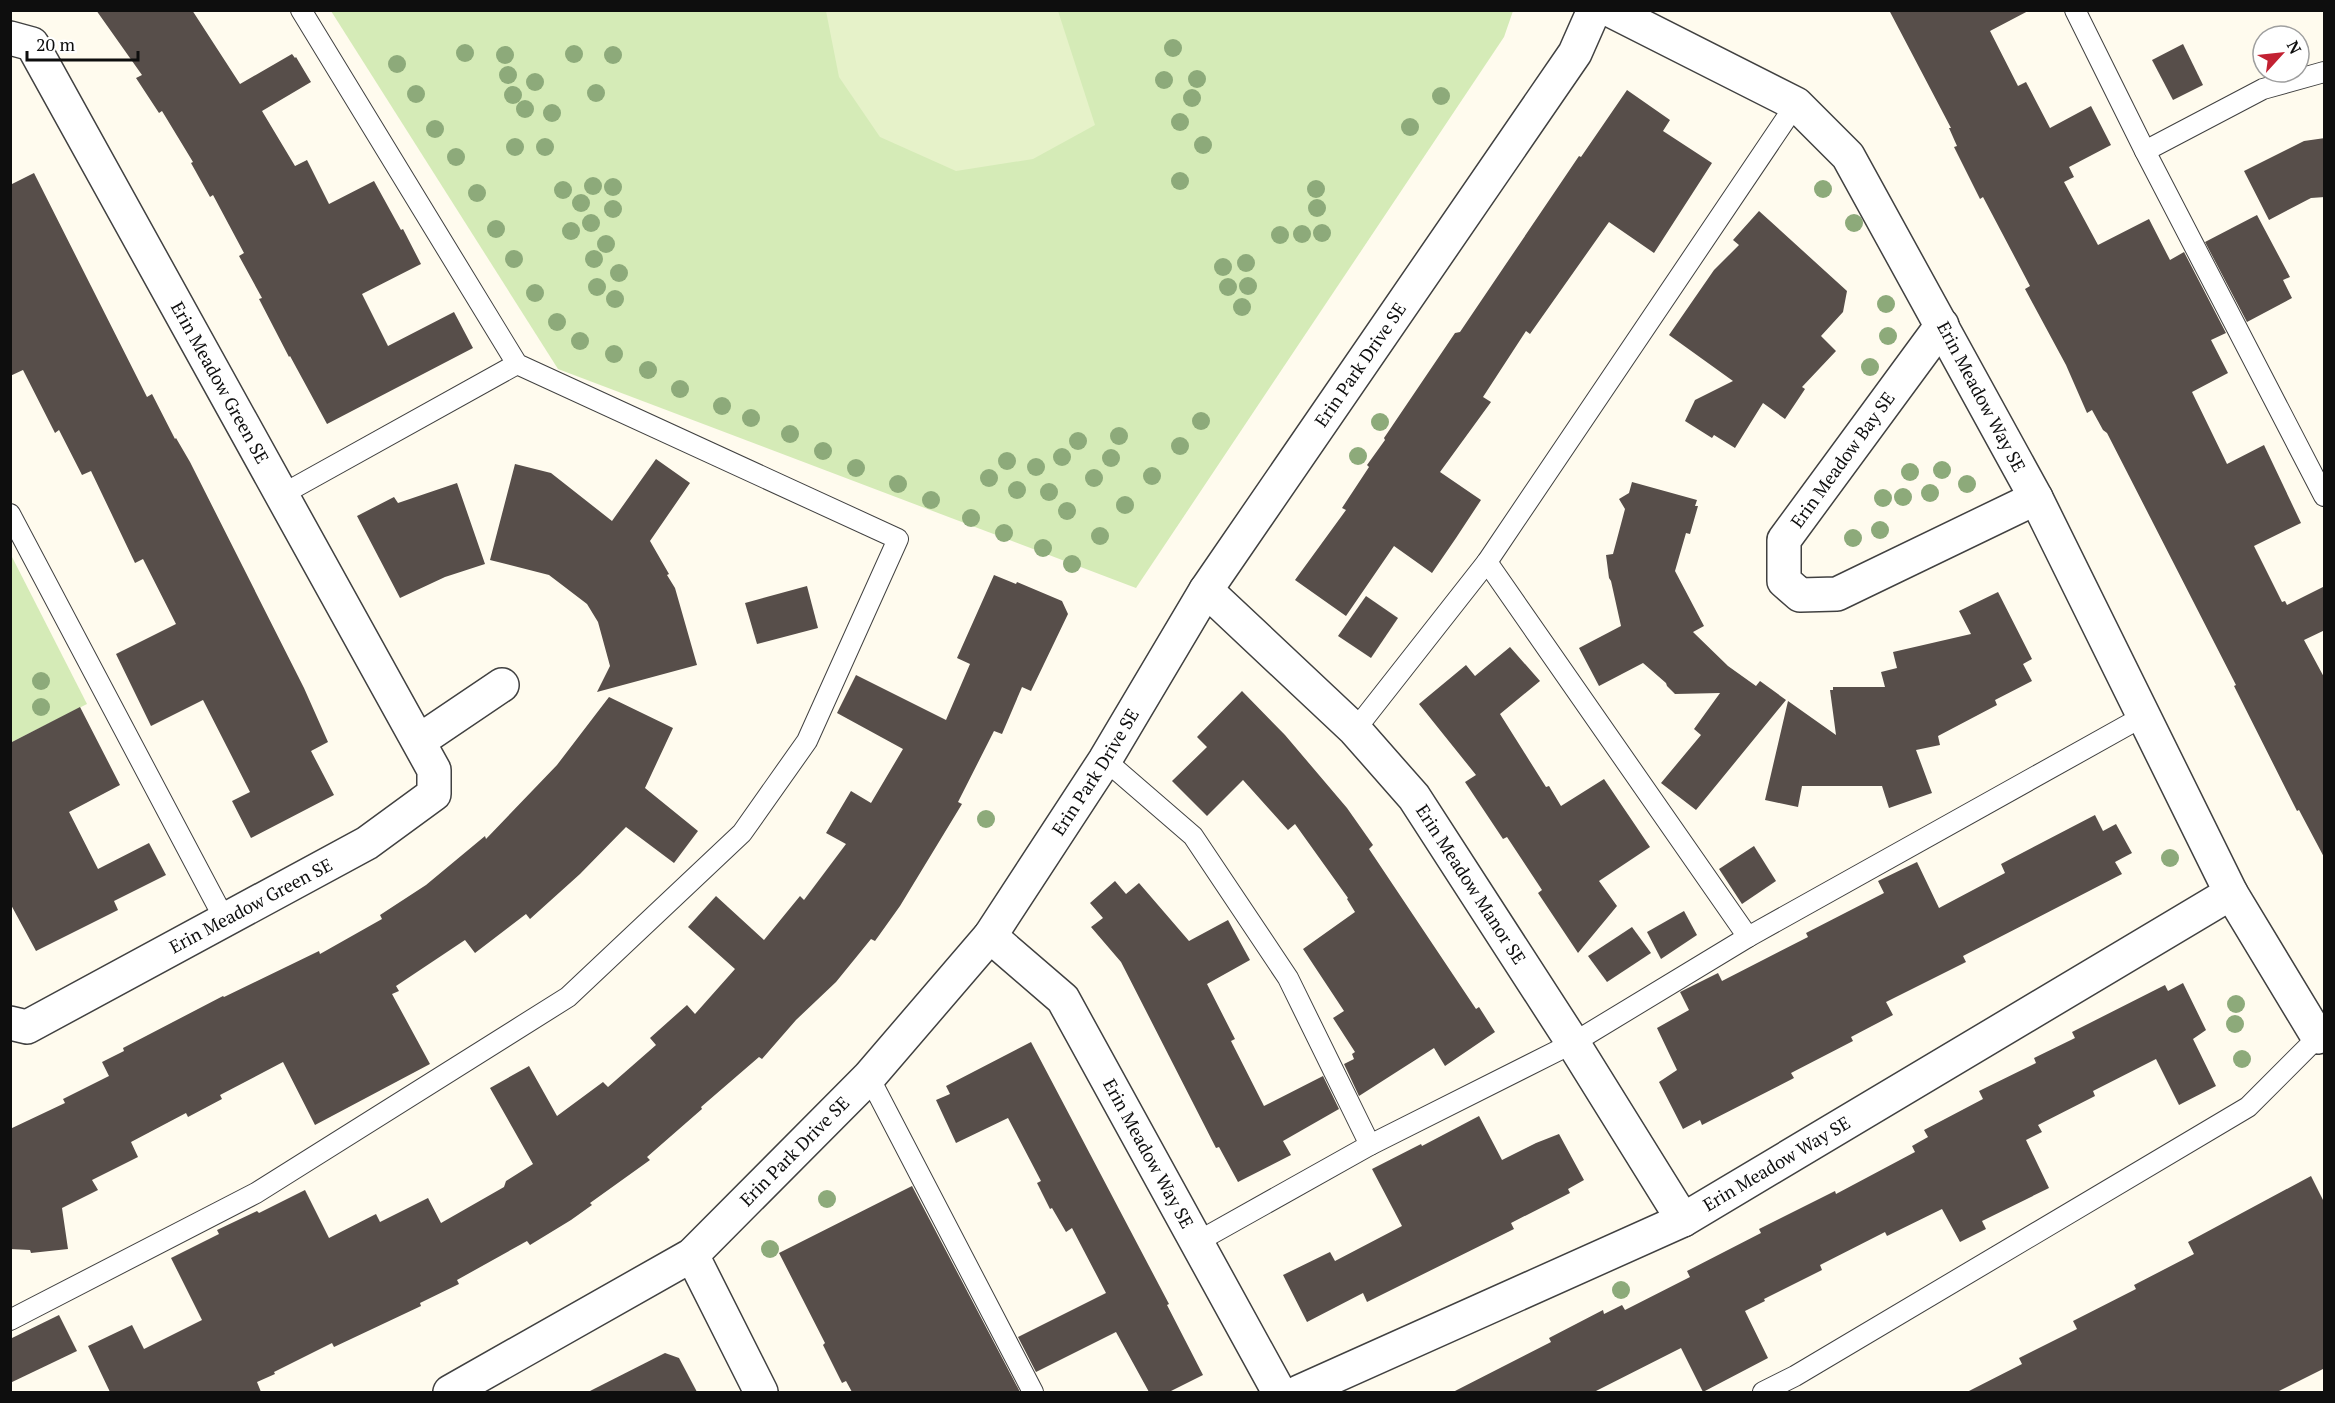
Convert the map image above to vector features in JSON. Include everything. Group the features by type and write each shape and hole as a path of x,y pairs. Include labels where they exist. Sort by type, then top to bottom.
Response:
{"street":[{"name":"Erin Park Drive SE","path":"461,1390 692,1255 869,1077 990,936 1106,759 1206,590 1575,53 1594,10"},
{"name":"Erin Meadow Way SE","path":"1610,10 1797,104 1848,156 2036,498 2142,717 2231,893 2318,1037"},
{"name":"Erin Meadow Green SE","path":"10,38 32,44 434,770 434,794 367,843 27,1027 10,1023"},
{"name":"Erin Meadow Bay SE","path":"1942,325 1784,540 1784,581 1800,595 1837,594 2036,498"},
{"name":"Erin Meadow Manor SE","path":"1206,590 1355,730 1413,797 1573,1043 1683,1220"},
{"path":"419,741 502,685"},
{"name":"Erin Meadow Way SE","path":"1299,1392 1683,1220 2231,893"},
{"name":"Erin Meadow Way SE","path":"990,936 1063,999 1278,1392"},
{"path":"692,1255 761,1392"}],"lane":[{"path":"10,1320 256,1193 568,996 742,832 807,741 898,539 517,364 302,10"},
{"path":"2075,10 2145,151 2325,496"},
{"path":"2145,151 2263,89 2325,72"},
{"path":"1355,730 1487,562 1797,104"},
{"path":"283,494 517,364"},
{"path":"10,514 225,920"},
{"path":"1487,562 1748,937"},
{"path":"1197,1242 1370,1145 1573,1043 1748,937 2142,717"},
{"path":"1106,759 1193,836 1288,978 1370,1145"},
{"path":"1763,1392 1805,1370 2248,1107 2318,1037"},
{"path":"869,1077 1033,1392"}],"green space":[{"path":"331,11 1513,11 1504,37 1136,588 558,369"},
{"path":"826,11 1058,11 1095,125 1033,159 956,171 880,137 839,77"},
{"path":"11,555 87,704 10,743"}],"building":[{"path":"96,10 192,10 240,84 292,54 296,57 311,82 262,111 295,166 307,160 329,204 374,181 421,264 362,294 388,346 454,312 473,348 327,424 259,299 262,298 239,256 244,253 213,195 210,197 191,163 193,162 162,111 159,113 136,78 142,75"},
{"path":"1889,10 2030,10 1990,31 2018,86 2026,82 2050,128 2091,106 2111,145 2069,167 2074,177 2064,182 2098,245 2149,219 2170,260 2184,252 2226,333 2211,340 2228,373 2192,392 2227,464 2264,445 2301,523 2254,546 2282,602 2285,601 2287,605 2325,586 2325,630 2304,640 2325,679 2325,859 2299,810 2297,811 2234,686 2236,685 2107,433 2092,410 2087,413 2066,365 2025,289 2030,286 1983,197 1980,199 1954,147 1957,146 1949,128 1951,128"},
{"path":"2183,44 2203,85 2173,100 2152,60"},
{"path":"1627,90 1670,120 1663,131 1712,163 1654,253 1609,222 1530,334 1526,331 1483,397 1491,402 1440,472 1481,500 1456,538 1432,573 1394,546 1346,616 1295,580 1346,510 1342,508 1369,467 1367,465 1455,333 1460,332 1579,156 1581,157"},
{"path":"2325,138 2325,197 2311,198 2269,220 2244,171 2304,141"},
{"path":"34,173 147,397 152,394 175,439 190,462 304,688 328,742 311,751 334,795 251,838 232,801 250,792 203,700 151,726 116,654 176,624 143,559 135,563 91,471 82,475 59,430 55,433 23,370 10,376 10,185"},
{"path":"1759,211 1847,291 1843,312 1821,336 1836,351 1802,387 1805,389 1785,419 1763,403 1735,448 1714,435 1712,438 1685,421 1695,400 1733,381 1669,335 1714,270 1739,245 1733,240"},
{"path":"2257,215 2290,277 2283,280 2292,298 2247,322 2205,242"},
{"path":"656,459 690,483 650,541 675,588 697,665 597,692 610,666 598,622 587,604 549,575 490,560 515,464 551,473 612,521"},
{"path":"1632,482 1697,500 1695,506 1698,506 1690,534 1686,533 1675,571 1704,626 1693,632 1728,666 1756,686 1760,681 1786,700 1696,810 1661,783 1701,735 1694,729 1720,693 1675,694 1643,663 1599,686 1579,648 1621,626 1609,578 1606,555 1613,554 1625,509 1619,499 1629,493"},
{"path":"457,483 485,564 445,577 400,598 357,516 394,497 398,503"},
{"path":"994,575 1062,601 1068,614 1031,691 1022,687 1002,734 994,731 958,802 962,804 900,906 875,941 871,939 836,982 796,1020 762,1059 759,1057 701,1107 702,1109 647,1157 650,1160 590,1203 592,1205 571,1220 530,1245 527,1241 457,1280 459,1284 420,1303 421,1306 334,1347 332,1343 274,1372 275,1374 257,1382 261,1392 110,1392 88,1346 132,1325 144,1349 202,1320 171,1258 219,1234 217,1230 257,1211 259,1213 305,1190 329,1238 376,1214 380,1222 428,1198 441,1223 504,1187 506,1181 533,1164 490,1088 529,1066 557,1116 603,1082 608,1087 656,1045 650,1038 687,1005 695,1014 735,969 688,927 716,896 764,940 800,896 804,900 846,844 826,833 851,791 871,803 903,749 837,713 856,675 946,720 970,664 957,658"},
{"path":"807,586 818,628 757,644 745,603"},
{"path":"1998,592 2032,659 2023,664 2032,681 1995,700 1997,705 1938,736 1940,745 1916,750 1932,793 1889,808 1882,786 1802,786 1798,807 1765,800 1788,701 1836,735 1830,690 1833,690 1833,687 1885,687 1881,672 1897,668 1893,652 1971,634 1959,611"},
{"path":"1366,596 1398,618 1371,658 1338,636"},
{"path":"1510,647 1540,681 1500,714 1546,787 1549,786 1561,806 1604,779 1650,847 1599,881 1617,906 1578,953 1538,893 1542,890 1507,837 1503,839 1465,782 1476,775 1419,704 1466,665 1475,676"},
{"path":"1242,691 1285,735 1347,808 1373,845 1369,849 1476,1009 1479,1007 1495,1032 1445,1066 1434,1048 1359,1096 1344,1064 1354,1059 1352,1054 1355,1052 1333,1018 1344,1011 1303,949 1355,912 1348,898 1295,824 1288,830 1243,780 1207,816 1172,781 1207,747 1197,737"},
{"path":"609,697 673,728 645,788 698,831 674,863 626,827 580,874 530,919 526,914 475,953 465,940 396,986 399,991 392,994 430,1064 315,1125 283,1062 220,1095 222,1099 188,1117 186,1113 131,1142 138,1157 92,1180 98,1190 62,1208 68,1249 31,1253 30,1250 10,1249 10,1129 65,1103 63,1099 109,1076 102,1062 124,1051 123,1048 223,996 319,951 320,954 382,919 380,915 426,885 485,836 486,839 557,765"},
{"path":"80,707 120,785 69,812 98,869 149,843 166,875 114,901 118,910 36,951 10,903 10,743"},
{"path":"2095,815 2103,831 2116,824 2132,853 2115,862 2122,874 1963,956 1966,962 1886,1002 1893,1015 1851,1037 1853,1041 1791,1073 1794,1078 1702,1125 1700,1120 1683,1129 1659,1082 1677,1070 1657,1028 1689,1010 1680,992 1718,973 1722,981 1808,937 1806,933 1884,893 1878,881 1917,862 1939,908 2005,873 2001,864"},
{"path":"1754,846 1776,881 1742,904 1719,869"},
{"path":"1115,881 1126,894 1139,883 1189,941 1228,920 1250,960 1207,984 1235,1039 1231,1041 1264,1106 1323,1076 1339,1109 1283,1141 1291,1155 1238,1182 1219,1147 1216,1148 1121,962 1091,927 1103,918 1090,903"},
{"path":"1684,911 1697,935 1661,959 1647,932"},
{"path":"1632,927 1651,953 1607,982 1588,956"},
{"path":"2183,983 2206,1030 2193,1039 2216,1086 2179,1105 2156,1059 2093,1091 2095,1096 2038,1125 2042,1132 2026,1140 2049,1188 1982,1221 1986,1229 1960,1242 1942,1209 1887,1236 1885,1232 1820,1265 1822,1270 1745,1311 1768,1358 1703,1392 1681,1348 1594,1392 1453,1392 1551,1342 1549,1338 1603,1310 1604,1314 1622,1305 1625,1310 1690,1277 1687,1271 1761,1233 1759,1229 1835,1191 1836,1194 1915,1152 1912,1146 1928,1137 1924,1130 1983,1099 1979,1091 2036,1063 2034,1058 2075,1038 2072,1032 2165,985 2168,991"},
{"path":"1031,1042 1169,1304 1167,1305 1203,1375 1169,1392 1149,1392 1116,1332 1036,1372 1018,1337 1106,1293 1072,1228 1066,1232 1052,1208 1050,1209 1037,1183 1041,1181 1008,1118 956,1143 936,1100 950,1094 946,1086"},
{"path":"1479,1116 1502,1160 1559,1134 1584,1180 1568,1189 1570,1193 1511,1223 1514,1229 1367,1302 1363,1293 1307,1322 1283,1275 1330,1252 1335,1261 1402,1226 1372,1169"},
{"path":"2311,1176 2325,1204 2325,1368 2277,1392 1967,1392 2022,1364 2019,1358 2077,1329 2073,1321 2136,1289 2134,1285 2194,1254 2188,1242"},
{"path":"912,1186 1020,1392 852,1392 846,1381 842,1383 823,1345 825,1343 779,1253"},
{"path":"59,1315 77,1351 10,1383 10,1339"},
{"path":"665,1353 679,1358 697,1392 588,1392"}]}
